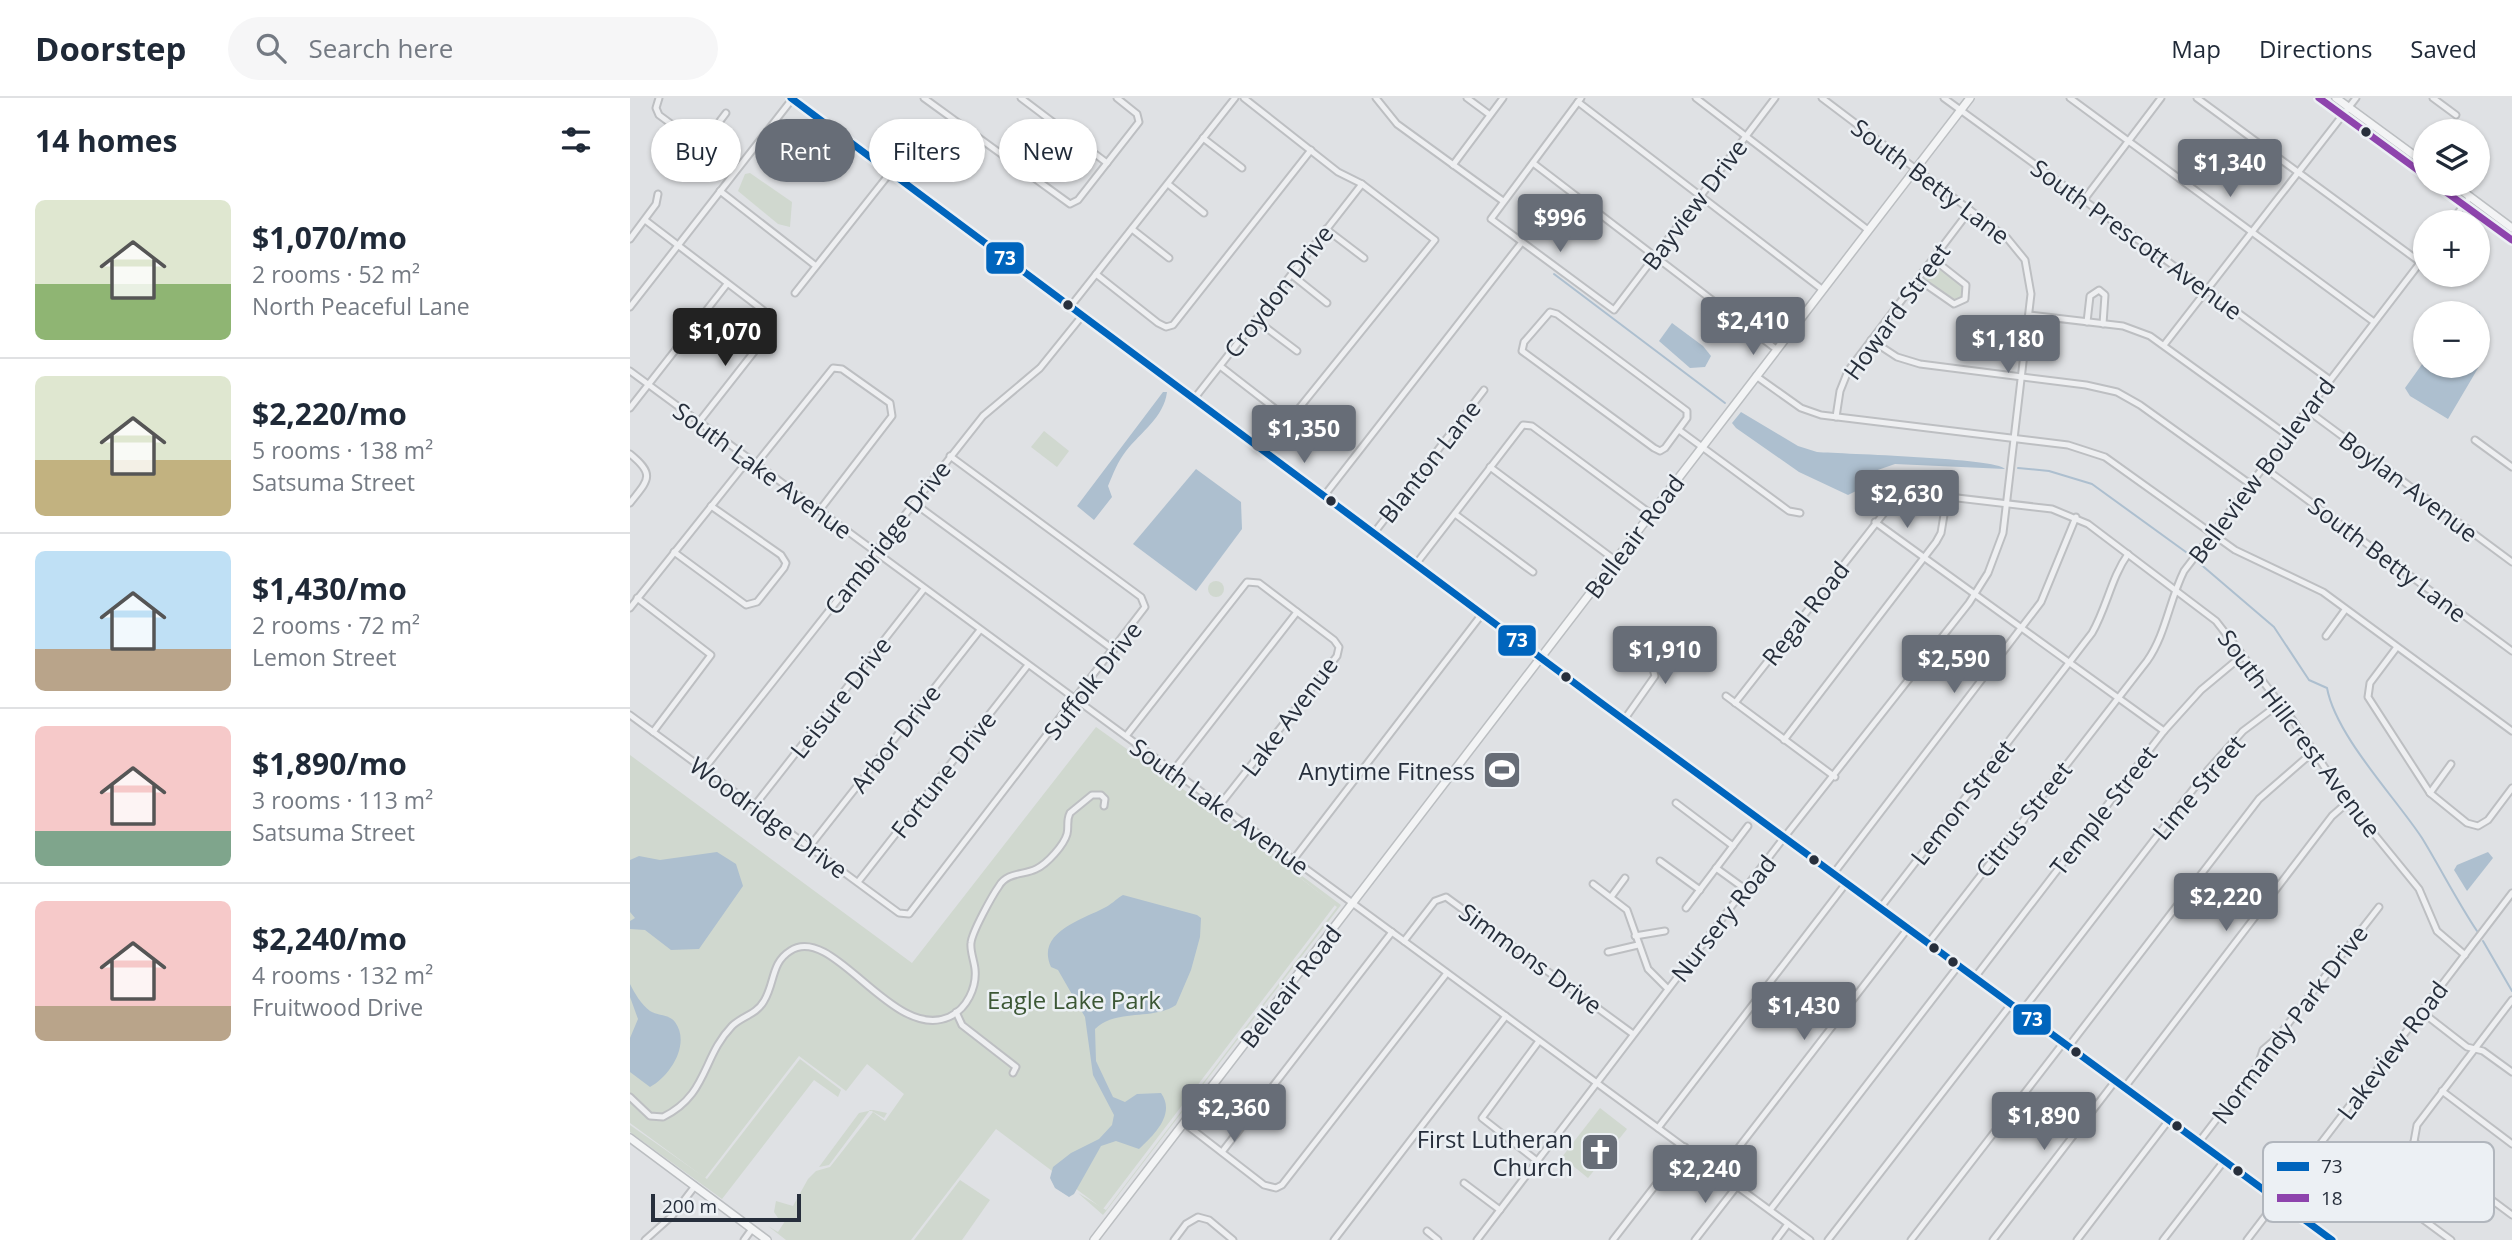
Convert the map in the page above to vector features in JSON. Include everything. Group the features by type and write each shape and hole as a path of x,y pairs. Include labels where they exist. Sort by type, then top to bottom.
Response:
{"main road":[{"name":"Belleair Road","path":"1094,1240 1970,98"},
{"path":"2319,98 2413,167"},
{"path":"2336,98 2413,154"},
{"path":"2452,196 2512,240"},
{"path":"2470,197 2512,228"},
{"path":"630,1139 767,1240"}],"street":[{"path":"659,98 656,103 659,115 664,119"},
{"path":"741,163 792,98 869,157"},
{"path":"924,98 1066,203 1078,200 1136,126 1139,118 1117,98"},
{"path":"1021,98 1107,163"},
{"path":"1070,307 1235,98"},
{"path":"1220,366 1278,411 1292,417 1435,240 1362,184 1338,173 1244,98"},
{"path":"1376,98 1397,124 1503,201"},
{"path":"1467,98 1490,115"},
{"path":"1453,165 1503,98"},
{"path":"1696,98 1868,230"},
{"name":"Bayview Drive","path":"1522,242 1614,310 1774,98"},
{"name":"South Betty Lane","path":"1822,98 2007,238 2025,260 2031,282 2021,377"},
{"name":"South Prescott Avenue","path":"1944,98 2329,380"},
{"path":"2070,98 2374,322"},
{"path":"2084,201 2161,98"},
{"path":"2197,98 2413,257"},
{"path":"2164,345 2356,98"},
{"path":"2433,98 2456,115"},
{"path":"1324,496 1522,242 1491,219 1579,100 1822,289"},
{"path":"721,119 726,113"},
{"path":"1203,138 1242,168"},
{"path":"1096,274 1158,323 1166,327 1173,325 1311,150"},
{"path":"1533,163 1776,349"},
{"path":"630,307 727,182"},
{"path":"795,293 883,182"},
{"path":"902,182 1624,720 2263,1189"},
{"path":"1168,184 1204,213"},
{"name":"Croydon Drive","path":"1194,399 1362,184"},
{"path":"720,191 816,266"},
{"path":"630,239 656,204 658,194"},
{"path":"2460,210 2470,197"},
{"name":"Howard Street","path":"1836,417 1844,379 1970,210"},
{"path":"645,220 764,311 771,321 768,334 699,422"},
{"path":"1132,229 1168,258"},
{"path":"1326,229 1364,258"},
{"path":"1918,279 1954,304 1965,299 1966,285 1933,259"},
{"name":"Belleview Boulevard","path":"2118,696 2156,649 2175,588 2212,534 2413,271"},
{"path":"1292,275 1327,303"},
{"path":"630,408 727,284"},
{"path":"2087,322 2090,296 2099,290 2106,299 2103,324"},
{"path":"1550,312 1558,314 1684,408 1688,415 1679,430 1664,449 1654,448 1525,354 1521,349 1524,342 1545,315 1550,312"},
{"path":"2029,315 2138,331 2164,345 2287,435"},
{"name":"Cambridge Drive","path":"704,769 983,416 1040,368 1082,316"},
{"path":"1256,320 1297,351"},
{"path":"1871,340 1897,357 1920,364 2086,385 2117,392 2140,405 2249,484"},
{"path":"756,464 833,368 842,369 890,403 892,416 819,511"},
{"name":"South Lake Avenue","path":"630,371 1811,1240"},
{"path":"1756,376 1801,408 1836,417 2081,447 2105,457 2212,534 2258,563 2307,582 2512,732"},
{"name":"Nursery Road","path":"1477,1240 1633,1034 1975,594 1998,550 2007,504 2021,377"},
{"name":"Blanton Lane","path":"1374,533 1484,390"},
{"name":"Boylan Avenue","path":"2307,410 2512,562"},
{"path":"1416,564 1523,425 1532,426 1651,514"},
{"path":"1679,430 1789,511 1800,513"},
{"path":"2475,440 2512,467"},
{"path":"630,454 645,466 648,473 646,482 630,503"},
{"name":"Suffolk Drive","path":"909,914 1144,612 1145,601 950,456"},
{"path":"630,608 748,458"},
{"path":"1490,467 1615,560"},
{"name":"South Betty Lane","path":"2263,467 2512,651"},
{"name":"South Hillcrest Avenue","path":"1875,522 1899,494 1906,492 2052,509 2076,517 2175,588 2216,621 2243,655 2348,802 2419,889 2437,931 2465,955"},
{"path":"1784,740 1941,533 1947,497"},
{"path":"914,503 1114,650"},
{"path":"674,552 746,605 752,606 786,563 781,555 711,506"},
{"path":"1455,513 1533,572"},
{"path":"1834,873 2022,628 2045,592 2076,517"},
{"path":"1875,522 2164,731"},
{"name":"Regal Road","path":"1735,704 1875,522"},
{"name":"Lemon Street","path":"1881,907 2070,663 2102,615 2112,582 2128,554"},
{"name":"Lake Avenue","path":"1126,736 1243,585 1251,581 1259,583 1334,640 1339,652 1219,806"},
{"name":"Leisure Drive","path":"755,805 924,589"},
{"path":"637,598 711,655 653,732"},
{"path":"2326,636 2345,610"},
{"path":"1173,771 1297,612"},
{"path":"1293,860 1482,614"},
{"name":"Arbor Drive","path":"810,846 980,630"},
{"path":"2397,646 2370,683 2368,697 2430,793 2467,823 2478,826 2488,820 2512,788"},
{"name":"Temple Street","path":"1976,976 2164,731 2208,682 2243,655"},
{"path":"1624,720 1655,676 1653,669 1637,656"},
{"name":"Fortune Drive","path":"858,882 1028,665"},
{"path":"1726,696 1835,777"},
{"name":"Citrus Street","path":"1928,942 2118,696"},
{"name":"Lime Street","path":"2022,1011 2208,770 2243,731 2279,704"},
{"name":"Woodridge Drive","path":"630,715 899,913 909,914"},
{"path":"1911,1240 2259,799 2313,752"},
{"path":"2430,793 2451,764"},
{"path":"630,1097 650,1116 663,1117 696,1091 716,1046 732,1026 760,1007 769,992 773,970 785,954 795,947 818,949 845,964 859,980 912,1017 930,1021 956,1013 971,995 975,981 972,936 1000,884 1044,863 1066,835 1070,813 1092,795 1101,794 1105,799 1104,806"},
{"path":"2125,1087 2332,816 2348,802"},
{"path":"1676,803 1733,846"},
{"path":"1686,908 1748,826"},
{"path":"1660,861 1700,890"},
{"path":"1716,869 1745,889"},
{"path":"1611,897 1625,878"},
{"path":"1658,1128 1847,882"},
{"path":"1593,884 1627,910 1651,974 1668,989"},
{"name":"Lakeview Road","path":"2323,1142 2512,894"},
{"name":"Simmons Drive","path":"1404,941 1435,901 1446,897 1633,1034"},
{"name":"Normandy Park Drive","path":"2199,1142 2258,1065 2263,1050 2277,1038 2379,907"},
{"path":"1719,1173 1909,927"},
{"path":"1635,936 1665,931"},
{"path":"1222,1152 1392,932"},
{"path":"1608,953 1638,945"},
{"path":"1770,1210 1959,965"},
{"path":"1184,1123 1264,1185 1276,1188 1288,1181 1447,973"},
{"path":"2414,1142 2417,1125 2512,1001"},
{"path":"1828,1240 2011,1003"},
{"path":"2421,1012 2467,1047 2483,1051 2512,1072"},
{"path":"956,1013 962,1025 1016,1067 1013,1073"},
{"path":"1334,1240 1506,1016"},
{"path":"1537,1161 1482,1118 1539,1041"},
{"path":"1993,1240 2116,1080"},
{"path":"2442,1091 2512,1144"},
{"path":"2077,1240 2169,1120"},
{"path":"1613,1240 1685,1147"},
{"path":"2163,1240 2224,1161"},
{"path":"1464,1183 1500,1210"},
{"path":"645,1240 672,1216 695,1186"},
{"path":"1695,1240 1737,1186"},
{"path":"2494,1202 2512,1215"},
{"path":"1174,1240 1186,1224 1198,1217 1209,1220 1233,1240"},
{"name":"Lakeview Road","path":"2247,1240 2263,1220"},
{"path":"2308,1222 2332,1240"},
{"path":"2427,1222 2451,1240"},
{"path":"1776,1240 1788,1224"},
{"path":"744,1240 752,1229"},
{"path":"1427,1231 1438,1240"}],"green space":[{"path":"750,173 755,176 755,182 763,182 792,202 790,227 778,224 738,191 745,174"},
{"path":"1933,265 1962,285 1963,298 1954,301 1925,281 1924,277"},
{"path":"1044,431 1069,451 1057,467 1031,447"},
{"path":"1216,581 1222,583 1222,595 1216,597 1210,595 1208,589 1210,583"},
{"name":"Eagle Lake Park","path":"1096,727 1222,817 1335,905 1103,1209 996,1129 911,1240 786,1240 768,1226 778,1232 787,1218 778,1218 774,1212 776,1201 793,1206 808,1179 816,1171 830,1167 873,1112 885,1121 904,1094 867,1064 846,1091 799,1056 705,1178 630,1123 630,755 912,963"},
{"path":"1235,826 1341,905 1103,1215 1078,1193 1106,1210 1337,907"},
{"path":"800,1059 841,1090 838,1097 814,1080 722,1199 630,1132 630,1125 707,1179"},
{"path":"1600,1108 1627,1129 1588,1178 1562,1157"},
{"path":"873,1110 887,1113 884,1118"},
{"path":"869,1111 829,1165 819,1167 859,1113"},
{"path":"960,1180 990,1200 962,1240 914,1240"}],"water":[{"path":"1672,323 1703,346 1711,356 1705,367 1690,368 1659,341"},
{"path":"2413,377 2472,378 2448,419 2410,396 2405,388"},
{"path":"1163,392 1167,392 1161,409 1121,459 1108,486 1112,497 1094,520 1077,506"},
{"path":"1741,412 1798,446 1817,452 1949,459 1996,465 2005,469 1895,464 1872,472 1858,490 1848,495 1799,472 1736,428 1732,423"},
{"path":"1196,469 1241,502 1242,529 1196,591 1133,544"},
{"path":"717,852 736,864 743,886 699,949 671,950 645,930 630,929 630,921 635,918 630,912 630,860 639,856 660,860"},
{"path":"2488,852 2493,858 2467,891 2454,870 2457,865"},
{"path":"1123,895 1197,915 1201,918 1200,937 1191,970 1176,1005 1156,1013 1124,1016 1095,1029 1096,1061 1113,1097 1125,1102 1137,1094 1161,1093 1165,1101 1165,1116 1139,1149 1116,1141 1101,1146 1074,1194 1069,1197 1055,1188 1050,1178 1053,1167 1071,1153 1099,1139 1112,1125 1114,1115 1093,1075 1085,1017 1058,970 1051,967 1048,955 1055,936 1064,928 1107,907"},
{"path":"630,984 638,999 653,1013 673,1019 681,1040 671,1067 650,1087 630,1072 630,1038 638,1019 630,997"}],"waterway":[{"path":"1554,274 1725,403"},
{"path":"2018,468 2049,471 2092,484 2190,555"},
{"path":"2198,562 2274,627 2309,680 2327,688 2333,707 2354,746 2422,838 2477,931"},
{"path":"2483,941 2512,991"}],"transit line":[{"name":"73","path":"791,98 1604,705 2263,1189"},
{"name":"18","path":"2319,98 2413,167"},
{"name":"18","path":"2452,196 2512,240"},
{"name":"73","path":"2308,1222 2332,1240"}],"place":[{"name":"Anytime Fitness","path":"1502,770"},
{"name":"First Lutheran Church","path":"1600,1152"}]}
